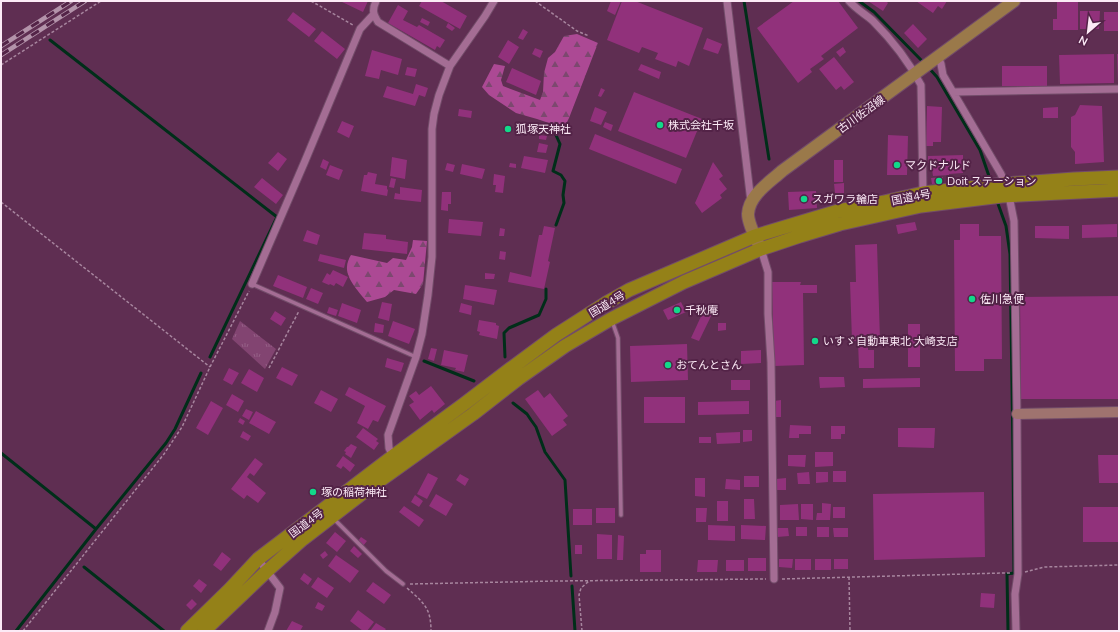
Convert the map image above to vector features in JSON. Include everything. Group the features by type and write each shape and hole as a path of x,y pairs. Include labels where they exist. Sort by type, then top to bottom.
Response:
{"highway":[{"name":"国道4号","path":"187,631 230,590 258,559 396,461 565,346 611,319 684,282 761,249 840,224 998,191 1074,179 1119,177"},
{"name":"国道4号","path":"204,631 303,539 464,404 556,336 606,303 629,290 755,236 838,211 923,193 1119,190"}],"main road":[{"name":"古川佐沼線","path":"751,204 761,189 782,171 1014,1"},
{"path":"751,204 748,214 751,228 761,249"}],"street":[{"path":"252,284 360,29 373,15 376,1"},
{"path":"396,461 389,448 388,435 416,357 422,334 428,295 432,257 432,130 434,114 439,95 450,66 494,1"},
{"path":"727,1 751,204"},
{"path":"849,1 872,21 919,71 921,85 923,193"},
{"path":"373,15 378,22 450,66"},
{"path":"935,59 941,64 943,75 1001,174 998,191 1014,221 1018,574 1015,594 1016,631"},
{"path":"953,92 1119,89"},
{"path":"761,249 768,272 768,314 771,362 774,579"},
{"path":"1017,414 1119,412"},
{"path":"258,559 280,588 275,612 268,631"}],"lane":[{"path":"252,284 416,357"},
{"path":"611,319 618,338 621,515"},
{"path":"331,517 386,572 403,584"}],"path":[{"path":"1,66 101,1"},
{"path":"311,1 360,29"},
{"path":"535,1 577,31 589,36"},
{"path":"1,202 210,367"},
{"path":"23,631 164,454 182,427 210,367 252,284"},
{"path":"269,368 302,306"},
{"path":"1018,574 1044,568 1119,565"},
{"path":"403,584 774,579 1002,573"},
{"path":"849,577 850,631"},
{"path":"582,631 579,595 581,588 590,581"},
{"path":"403,584 419,599 430,613 431,631"}],"green space":[{"path":"577,34 598,43 564,128 516,113 489,95 482,87 494,64 505,66 501,80 503,86 540,100 543,92 544,73 548,58 555,52 564,36"},
{"path":"413,240 427,241 423,284 416,294 394,290 385,297 367,302 354,286 347,272 347,265 351,255 387,263 393,258 406,260 412,247"},
{"path":"240,321 276,349 265,369 232,339"}],"building":[{"path":"340,1 368,1 363,12"},
{"path":"422,1 441,1 467,16 460,29 419,6"},
{"path":"611,1 621,1 615,15 607,11"},
{"path":"622,1 635,1 703,28 689,66 678,61 676,67 655,59 658,53 642,47 639,53 607,40"},
{"path":"794,1 838,1 858,28 821,56 824,59 810,69 812,72 798,83 757,28"},
{"path":"868,1 886,1 888,3 883,11"},
{"path":"916,1 947,1 942,9 938,6 933,13"},
{"path":"1057,1 1078,1 1078,30 1053,30 1053,19 1057,19"},
{"path":"398,5 408,11 403,20 417,27 419,25 445,40 440,48 437,46 435,50 388,23"},
{"path":"1080,11 1100,11 1099,29 1080,29"},
{"path":"293,12 316,29 309,37 287,20"},
{"path":"1104,12 1119,12 1119,31 1104,31"},
{"path":"422,18 430,22 428,26 420,22"},
{"path":"448,23 455,28 452,31 446,27"},
{"path":"913,24 927,39 918,48 904,33"},
{"path":"523,29 528,32 523,40 518,38"},
{"path":"322,31 345,49 337,59 314,41"},
{"path":"707,38 722,44 718,54 703,49"},
{"path":"508,40 519,47 509,64 498,57"},
{"path":"843,47 846,52 840,57 836,52"},
{"path":"535,48 543,51 540,58 532,54"},
{"path":"372,50 402,59 398,75 381,70 379,79 365,76"},
{"path":"1114,54 1114,83 1060,84 1059,55"},
{"path":"1117,54 1119,54 1119,84 1118,84"},
{"path":"834,57 854,82 844,90 841,86 836,90 819,69"},
{"path":"641,64 661,72 659,79 638,70"},
{"path":"1002,66 1047,66 1047,86 1002,86"},
{"path":"407,67 417,69 415,77 405,75"},
{"path":"512,68 541,81 536,95 506,82"},
{"path":"416,84 428,88 425,97 419,95 415,106 383,97 387,86 413,94"},
{"path":"601,88 605,90 601,97 598,96"},
{"name":"株式会社千坂","path":"634,92 702,119 686,158 618,131"},
{"path":"1080,105 1102,106 1104,162 1075,164 1075,152 1071,147 1071,117 1075,115"},
{"path":"927,106 942,107 941,142 933,142 933,146 926,146"},
{"path":"595,107 607,112 601,125 590,121"},
{"path":"1058,107 1058,118 1043,118 1043,108"},
{"path":"459,109 472,111 471,118 458,116"},
{"path":"342,121 354,126 349,138 337,132"},
{"path":"605,122 613,125 611,131 603,127"},
{"path":"595,134 682,169 676,184 589,149"},
{"path":"539,135 547,136 546,140 539,139"},
{"path":"888,135 908,136 907,175 887,175"},
{"path":"539,143 548,145 546,153 537,152"},
{"path":"278,152 287,159 278,171 268,163"},
{"path":"963,155 963,173 933,176 932,169 930,169 930,163 928,163 928,156"},
{"path":"524,156 548,160 545,173 521,168"},
{"path":"392,157 407,160 405,179 390,176"},
{"path":"323,159 329,162 326,170 320,167"},
{"path":"834,160 843,160 843,182 834,182"},
{"path":"713,162 723,176 719,179 727,189 720,195 722,198 702,213 695,203"},
{"path":"447,163 455,165 453,172 445,170"},
{"path":"510,163 516,164 516,168 509,167"},
{"path":"462,164 485,169 482,179 460,174"},
{"path":"330,165 343,170 339,180 326,175"},
{"path":"368,172 377,174 375,184 387,186 387,196 361,191 364,175 367,175"},
{"path":"494,174 505,176 503,193 495,192 496,185 493,185"},
{"path":"943,177 943,183 932,184 931,178"},
{"path":"262,178 283,195 276,204 254,187"},
{"path":"391,178 396,179 394,188 389,187"},
{"path":"844,183 844,193 835,193 834,184"},
{"path":"400,187 422,190 421,202 394,199 395,193 400,194"},
{"path":"816,191 817,208 789,210 788,192"},
{"path":"442,192 451,192 451,204 448,204 448,211 441,210"},
{"path":"449,219 483,222 481,236 448,233"},
{"path":"915,222 917,230 898,234 896,225"},
{"path":"960,224 979,224 979,236 1001,236 1002,359 984,359 984,371 955,371 954,240 960,240"},
{"path":"1117,224 1117,237 1082,238 1082,225"},
{"path":"544,226 555,228 544,289 508,282 510,272 531,277 539,235 542,235"},
{"path":"1035,226 1069,226 1069,239 1035,238"},
{"path":"500,228 505,229 504,236 499,236"},
{"path":"307,230 320,235 317,245 303,241"},
{"path":"364,233 386,235 386,239 408,242 407,254 362,249"},
{"path":"877,244 880,340 868,341 868,350 874,350 874,368 859,368 858,341 852,341 850,282 856,282 855,245"},
{"path":"500,251 506,252 505,260 499,259"},
{"path":"320,254 346,260 344,268 318,261"},
{"path":"333,270 348,277 343,287 336,283 334,286 322,282 327,273 330,275"},
{"path":"485,273 495,274 494,279 485,279"},
{"path":"278,275 307,287 303,298 273,286"},
{"path":"772,282 801,282 800,285 817,285 817,293 803,293 804,365 774,366"},
{"path":"465,285 497,290 494,305 463,299"},
{"path":"311,288 323,293 318,304 306,299"},
{"path":"1119,296 1119,399 1021,399 1020,297"},
{"path":"382,302 392,304 389,321 378,318"},
{"path":"681,302 686,312 668,320 663,310"},
{"path":"342,303 361,310 357,323 338,316"},
{"path":"461,303 472,306 471,315 459,312"},
{"path":"329,307 338,310 336,316 327,313"},
{"path":"704,310 712,314 699,341 691,338"},
{"path":"275,311 286,318 281,326 270,319"},
{"path":"479,320 496,323 496,325 499,326 497,339 479,335 480,332 477,331"},
{"path":"393,321 415,329 409,344 388,336"},
{"path":"375,323 384,325 383,333 374,332"},
{"path":"718,323 726,323 726,330 718,331"},
{"path":"908,324 920,324 920,367 908,367"},
{"path":"687,344 688,380 631,382 630,346"},
{"path":"431,348 437,349 434,361 428,359"},
{"path":"444,350 468,355 464,372 455,370 456,368 441,365"},
{"path":"761,350 761,363 741,364 741,351"},
{"path":"387,358 404,363 401,372 385,367"},
{"path":"282,367 298,375 292,386 276,378"},
{"path":"229,368 239,373 232,385 223,380"},
{"path":"249,369 264,378 257,392 241,383"},
{"path":"819,377 844,377 845,387 820,388"},
{"path":"920,378 920,387 863,388 863,379"},
{"path":"731,380 750,380 750,390 731,390"},
{"path":"431,386 445,404 434,413 432,410 420,420 409,405 414,402 409,396 416,391 419,395"},
{"path":"349,387 386,406 378,422 373,420 368,429 357,423 365,406 345,395"},
{"path":"321,390 338,399 331,412 314,403"},
{"path":"538,390 544,398 550,393 568,416 563,420 567,425 552,436 525,399"},
{"path":"232,394 244,401 238,412 226,405"},
{"path":"644,397 685,397 685,423 644,423"},
{"path":"781,400 781,417 774,417 774,401"},
{"path":"211,401 223,408 208,435 196,428"},
{"path":"749,401 749,414 698,415 698,402"},
{"path":"246,409 253,412 249,420 242,416"},
{"path":"256,411 276,422 269,434 249,423"},
{"path":"240,418 245,421 243,425 238,422"},
{"path":"790,425 811,426 811,434 799,434 799,438 789,438"},
{"path":"831,426 845,426 845,434 841,434 841,439 831,439"},
{"path":"363,428 378,439 376,441 379,443 374,450 356,437"},
{"path":"898,428 935,428 934,448 898,447"},
{"path":"743,430 752,430 752,441 743,442"},
{"path":"243,431 251,436 248,441 240,437"},
{"path":"740,432 740,443 717,444 716,433"},
{"path":"699,437 711,437 711,443 699,443"},
{"path":"351,444 357,447 351,458 345,454 346,452 344,451"},
{"path":"815,452 833,452 833,466 815,467"},
{"path":"788,455 806,455 805,467 788,466"},
{"path":"1098,455 1119,455 1119,483 1099,483"},
{"path":"343,456 355,465 350,472 343,466 341,469 336,466"},
{"path":"255,458 263,464 254,476 250,473 247,477 266,493 258,503 247,495 244,499 231,489"},
{"path":"833,471 846,471 846,482 833,482"},
{"path":"809,472 810,484 798,484 797,473"},
{"path":"816,472 828,472 828,482 816,483"},
{"path":"428,473 438,478 427,499 417,494"},
{"path":"460,474 469,479 465,486 456,480"},
{"path":"744,476 759,476 759,487 744,487"},
{"path":"695,478 705,478 705,497 695,496"},
{"path":"786,478 786,490 776,490 776,479"},
{"path":"726,479 740,480 740,490 725,489"},
{"path":"984,492 985,557 874,560 873,494"},
{"path":"436,494 453,504 446,516 429,506"},
{"path":"415,495 423,501 419,507 411,502"},
{"path":"744,499 754,499 755,519 744,519"},
{"path":"717,501 728,501 728,521 717,521"},
{"path":"822,503 831,504 830,520 816,520 817,513 822,513"},
{"path":"798,504 799,520 780,520 780,505"},
{"path":"801,504 813,504 813,520 801,519"},
{"path":"404,506 424,520 419,527 399,512"},
{"path":"833,507 845,507 845,518 833,518"},
{"path":"1083,507 1119,507 1119,542 1083,542"},
{"path":"596,508 615,508 615,523 596,523"},
{"path":"696,508 707,508 706,522 696,522"},
{"path":"573,509 592,509 592,525 573,525"},
{"path":"708,525 735,526 735,541 708,540"},
{"path":"741,525 766,526 765,540 741,539"},
{"path":"796,527 807,527 807,536 796,536"},
{"path":"817,527 829,527 829,537 817,537"},
{"path":"777,528 788,528 789,536 777,537"},
{"path":"833,528 848,528 848,537 834,537"},
{"path":"335,532 346,541 337,552 326,543"},
{"path":"597,534 612,535 612,559 597,559"},
{"path":"618,535 624,536 623,560 617,560"},
{"path":"361,537 367,541 363,546 358,541"},
{"path":"575,545 582,545 582,554 575,554"},
{"path":"354,546 362,554 358,558 350,551"},
{"path":"646,550 661,550 661,572 640,572 640,554 646,554"},
{"path":"325,551 328,555 323,559 320,555"},
{"path":"222,552 231,559 221,571 213,565"},
{"path":"336,555 359,571 350,583 328,566"},
{"path":"748,558 766,558 766,571 748,571"},
{"path":"779,559 793,559 792,568 779,567"},
{"path":"795,559 811,559 811,570 795,570"},
{"path":"815,559 831,559 831,570 815,570"},
{"path":"834,559 848,559 848,569 834,569"},
{"path":"698,560 718,560 717,572 697,572"},
{"path":"726,560 744,560 744,571 726,571"},
{"path":"304,573 312,579 308,585 300,579"},
{"path":"318,577 334,588 327,598 311,587"},
{"path":"199,579 207,585 201,593 193,586"},
{"path":"373,582 391,595 384,604 366,591"},
{"path":"981,593 995,594 994,608 980,607"},
{"path":"192,599 197,604 191,610 186,605"},
{"path":"318,602 325,606 322,611 315,608"},
{"path":"358,610 374,622 367,631 363,631 350,621"},
{"path":"292,621 303,626 300,631 286,631"},
{"path":"376,623 386,629 384,631 370,631"}],"waterway":[{"path":"744,1 769,159"},
{"path":"859,1 874,12 924,63"},
{"path":"50,40 277,217 210,357"},
{"path":"928,67 937,77 980,150 991,182"},
{"path":"556,225 564,203 563,195 565,181 561,175 553,171 560,144 555,133 557,127"},
{"path":"997,201 1006,226 1010,254 1014,573 1007,574 1008,631"},
{"path":"505,357 504,333 509,328 539,315 546,299 546,289"},
{"path":"424,361 474,381"},
{"path":"96,529 166,443 175,429 201,373"},
{"path":"513,403 527,414 536,427 545,452 565,480 571,576"},
{"path":"1,453 96,529 16,631"},
{"path":"84,567 164,631"},
{"path":"572,586 575,631"}],"railway":[{"path":"1,46 71,1"},
{"path":"1,55 85,1"}],"place":[{"name":"株式会社千坂","path":"660,125"},
{"name":"狐塚天神社","path":"508,129"},
{"name":"マクドナルド","path":"897,165"},
{"name":"Doit ステーション","path":"939,181"},
{"name":"スガワラ輪店","path":"804,199"},
{"name":"佐川急便","path":"972,299"},
{"name":"千秋庵","path":"677,310"},
{"name":"いすゞ自動車東北 大崎支店","path":"815,341"},
{"name":"おてんとさん","path":"668,365"},
{"name":"塚の稲荷神社","path":"313,492"}]}
